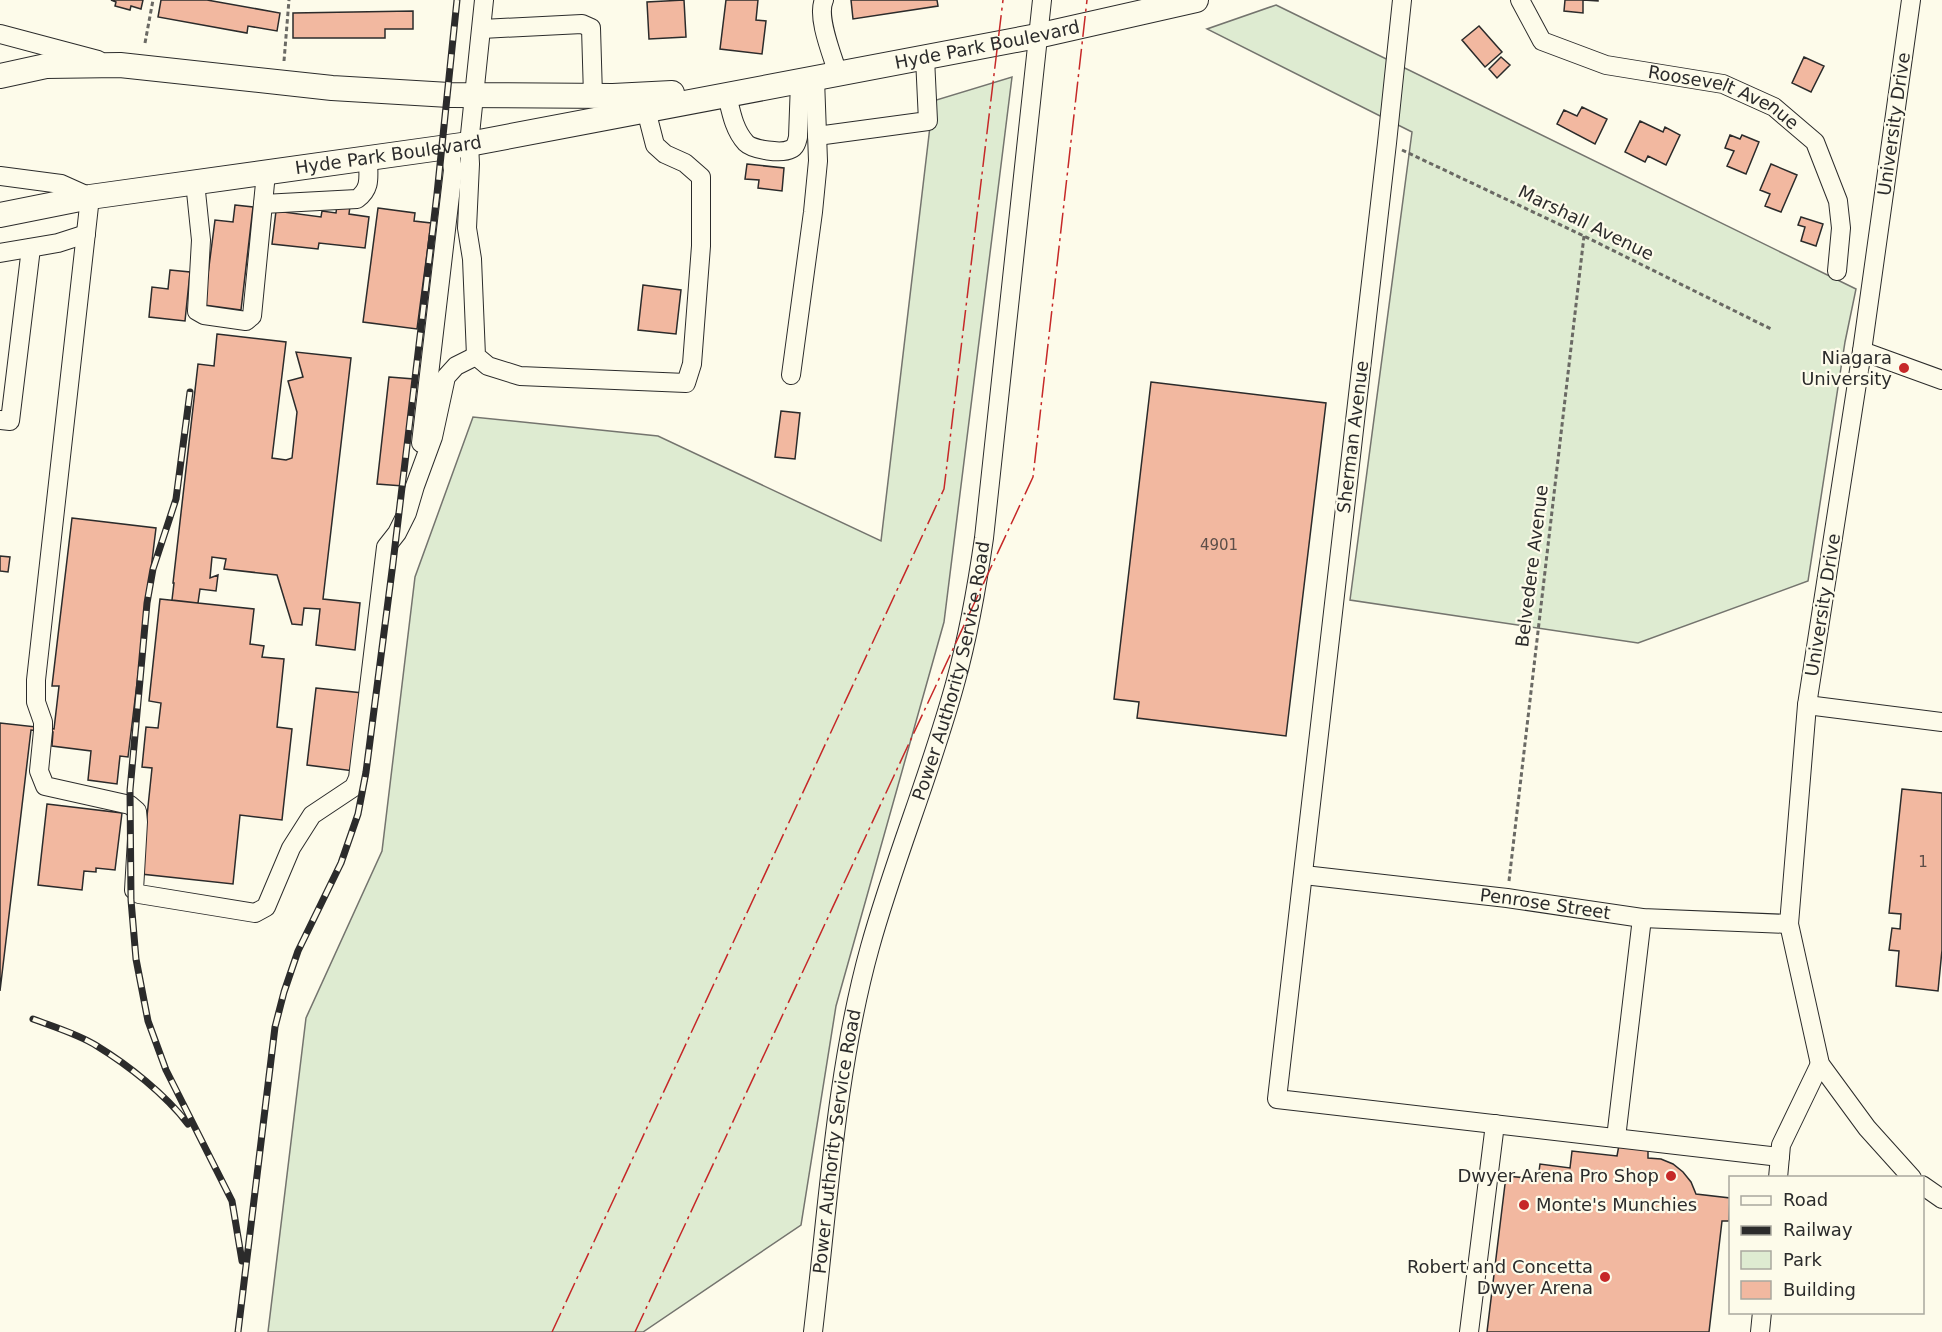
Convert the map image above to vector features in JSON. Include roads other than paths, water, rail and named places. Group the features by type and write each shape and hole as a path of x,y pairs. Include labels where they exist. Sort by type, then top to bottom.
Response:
{"main road":[{"name":"Hyde Park Boulevard","path":"0,215 90,197 459,146 926,58 1037,36 1196,0"},
{"name":"Hyde Park Boulevard","path":"0,76 46,66 120,65 332,88 475,95 593,96 776,86"}],"street":[{"path":"424,462 421,445 453,170 449,154 459,146 475,95 484,0"},
{"path":"791,375 818,161 818,78 824,27 822,4 825,0"},
{"name":"Power Authority Service Road","path":"813,1332 835,1142 852,1023 887,891 957,679 975,595 985,526 1042,0"},
{"name":"Sherman Avenue","path":"1402,0 1277,1099 1495,1124"},
{"name":"Roosevelt Avenue","path":"1520,0 1542,41 1606,65 1723,84 1774,107 1815,142 1838,201 1841,228 1837,271"},
{"name":"University Drive","path":"1910,1176 1867,1128 1820,1064 1789,924 1807,705 1862,351 1911,0"},
{"path":"482,29 582,24 591,28 593,96"},
{"path":"0,34 120,65"},
{"path":"817,136 928,121 926,58"},
{"path":"727,95 734,124 747,144 767,150 791,149 796,144 818,78"},
{"path":"459,146 470,164 467,228 472,259 476,356 488,366 520,376 686,383 692,364 701,246 701,177 685,162 665,154 655,145 646,110"},
{"path":"263,204 357,199 368,186 368,159"},
{"path":"195,182 201,240 197,311 204,315 246,321 252,316 266,173"},
{"path":"0,176 61,184 90,197 36,680 36,702 43,722 39,771 45,786 130,805 136,811 138,822 134,890 139,894 255,914 266,907 291,848 312,815 354,788 358,778 386,547 397,533 407,513 433,437 446,377 456,366 476,356"},
{"path":"0,253 58,243 86,234"},
{"path":"0,420 10,421 30,248"},
{"path":"1862,351 1942,380"},
{"path":"1807,705 1942,722"},
{"name":"Penrose Street","path":"1304,874 1507,898 1642,918 1789,924"},
{"path":"1616,1138 1642,918"},
{"path":"1778,1176 1781,1144 1820,1064"},
{"path":"1469,1332 1495,1124 1780,1157"},
{"path":"1924,1186 1942,1199"},
{"path":"1760,1332 1762,1314"}],"railway":[{"path":"238,1332 275,1027 298,951 341,863 358,814 366,772 437,194 457,0"},
{"path":"190,392 176,499 153,569 147,603 130,790 131,900 136,959 148,1021 166,1070 232,1201 242,1261"},
{"path":"33,1019 82,1038 109,1054 157,1091 188,1124"}],"place":[{"name":"Niagara University","path":"1904,368"},
{"name":"Dwyer Arena Pro Shop","path":"1671,1176"},
{"name":"Monte's Munchies","path":"1524,1205"},
{"name":"Robert and Concetta Dwyer Arena","path":"1605,1277"}]}
